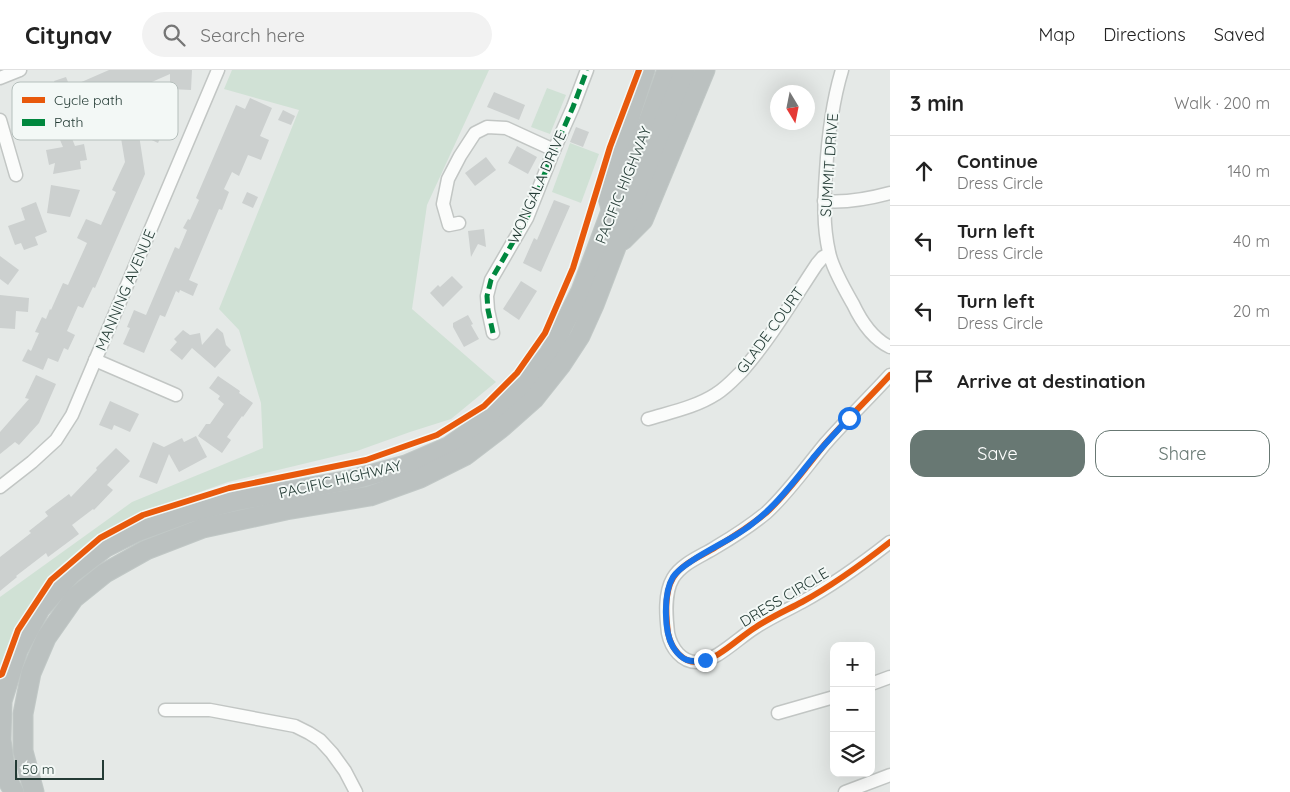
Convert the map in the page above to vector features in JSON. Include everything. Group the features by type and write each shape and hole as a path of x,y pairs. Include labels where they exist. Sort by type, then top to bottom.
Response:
{"highway":[{"path":"611,211 606,190 645,70"},
{"name":"PACIFIC HIGHWAY","path":"14,792 4,761 1,740 1,702 18,650 40,609 71,574 106,547 136,532 188,513 235,501 354,479 406,465 448,447 501,407 549,354 581,291 667,70"},
{"name":"PACIFIC HIGHWAY","path":"34,792 23,752 23,714 31,673 46,638 74,598 105,573 146,550 203,528 286,510 370,496 420,478 466,455 500,429 534,399 561,365 580,336 618,245 685,70"},
{"path":"618,245 643,220 705,70"}],"street":[{"path":"0,78 20,70"},
{"name":"MANNING AVENUE","path":"0,487 56,440 72,416 218,70"},
{"name":"WONGALA DRIVE","path":"493,333 487,296 491,280 527,218 587,70"},
{"name":"SUMMIT DRIVE","path":"842,70 829,137 824,201 829,254 860,318 878,340 890,347"},
{"path":"0,120 16,175"},
{"path":"459,223 449,225 443,204 448,179 475,133 487,127 506,128 554,150"},
{"path":"824,201 856,201 890,193"},
{"name":"GLADE COURT","path":"648,419 696,404 715,395 727,386 759,350 817,264 829,254"},
{"path":"95,360 176,395"},
{"name":"DRESS CIRCLE","path":"890,375 833,435 784,495 767,511 751,525 680,569 672,579 666,603 669,635 672,645 687,661 696,662 713,657 776,615 803,602 890,542"},
{"path":"875,683 890,677"},
{"path":"778,713 830,697"},
{"path":"165,710 210,710 295,726 320,740 345,771 356,792"},
{"path":"845,792 890,775"}],"green space":[{"path":"232,70 489,70 427,205 412,309 496,382 451,419 357,451 228,482 140,513 97,537 46,581 15,630 0,669 0,597 132,502 263,448 261,403 239,330 219,309 299,110 224,89"},
{"path":"547,88 566,95 550,134 531,127"},
{"path":"570,143 599,154 581,203 552,192"}],"building":[{"path":"109,70 192,70 191,90 178,89 178,82 170,82 170,74 152,82 81,82"},
{"path":"66,77 68,82 54,81"},
{"path":"494,92 525,105 519,120 487,107"},
{"path":"250,98 272,108 260,136 269,140 261,160 248,155 239,176 232,172 224,189 229,192 222,210 219,209 189,280 198,284 193,296 180,290 179,293 176,291 165,317 160,315 144,353 123,344 130,328 127,327 134,310 146,315 175,247 179,249 187,230 183,228 188,219 190,220 199,200 196,198 236,105 245,109"},
{"path":"283,110 295,116 291,125 278,120"},
{"path":"576,127 589,132 583,147 570,142"},
{"path":"60,140 73,140 75,146 84,144 87,160 80,161 81,169 53,174 55,163 49,165 46,150 63,147"},
{"path":"121,140 140,140 145,174 95,288 93,287 83,308 78,306 67,331 75,335 68,350 64,348 58,362 48,358 43,370 22,361 28,349 31,351 39,333 35,332 42,317 46,319 63,283 68,285 87,243 77,238 86,219 101,225 116,192 112,190 125,162"},
{"path":"517,146 537,157 528,174 508,163"},
{"path":"486,157 496,170 475,186 465,173"},
{"path":"51,185 80,190 70,217 47,213"},
{"path":"247,192 258,197 253,208 242,203"},
{"path":"554,200 570,206 541,272 523,263 534,238 537,240"},
{"path":"36,202 47,232 35,237 38,245 24,250 21,243 15,245 8,226 25,220 21,208"},
{"path":"484,229 486,247 478,244 471,257 468,231"},
{"path":"0,256 19,270 8,285 0,279"},
{"path":"452,276 463,287 443,307 430,293"},
{"path":"521,281 537,291 519,320 503,309"},
{"path":"0,295 29,298 28,312 16,311 15,329 0,328"},
{"path":"468,315 479,339 464,347 453,327 453,323"},
{"path":"217,328 223,333 226,345 231,350 215,368 192,348 182,360 170,350 177,342 174,339 183,330 190,335 200,333 202,345"},
{"path":"36,375 56,384 39,423 19,445 15,442 0,454 0,432 29,399 25,398"},
{"path":"218,376 240,391 239,393 253,403 227,437 231,440 222,453 198,436 206,424 210,424 224,404 218,399 220,396 209,388"},
{"path":"110,401 139,414 130,432 114,425 112,430 99,425"},
{"path":"196,436 207,457 179,472 169,454 157,484 139,477 153,442 164,447 182,438 184,442"},
{"path":"116,448 130,461 107,485 113,490 94,510 72,525 79,534 48,557 46,553 0,591 0,557 31,533 29,531 48,516 45,512 69,494 71,497"}],"marked path":[{"path":"493,333 487,296 491,280 527,218 587,70"}],"cycle path":[{"path":"0,675 18,630 51,580 100,538 143,515 229,488 366,460 437,435 484,406 517,373 545,333 573,268 610,147 639,70"},
{"path":"890,375 833,435 766,513 735,535 687,564 677,573 670,584 666,605 668,633 672,644 678,654 692,662 713,657 762,623 836,581 890,542"}],"route":[{"path":"705,660 687,661 672,645 669,635 666,603 672,579 680,569 751,525 767,511 784,495 849,418"}]}
